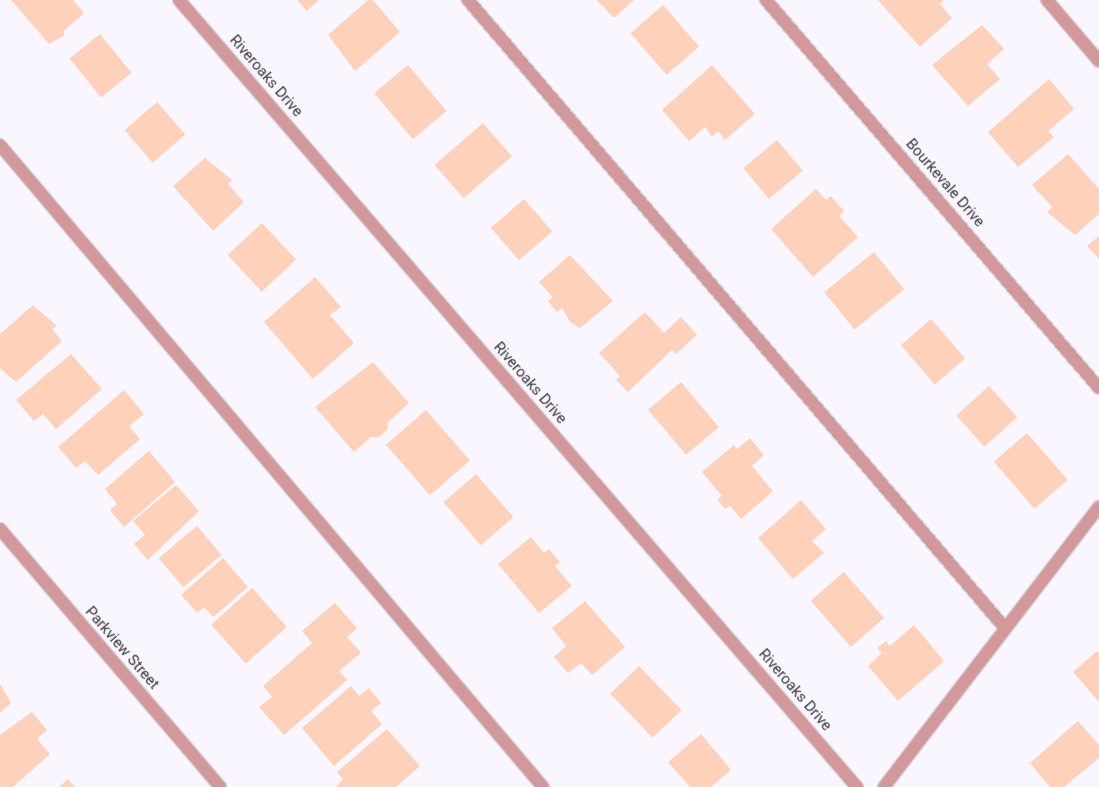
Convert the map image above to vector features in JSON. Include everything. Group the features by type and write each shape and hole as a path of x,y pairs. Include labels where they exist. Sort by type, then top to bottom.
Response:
{"street":[{"name":"Riveroaks Drive","path":"179,0 857,787"},
{"path":"468,0 1004,628"},
{"name":"Bourkevale Drive","path":"766,0 1099,388"},
{"path":"1047,0 1099,61"},
{"path":"0,145 543,787"},
{"path":"884,787 1004,628 1099,507"},
{"name":"Parkview Street","path":"0,529 220,787"}],"building":[{"path":"11,0 73,0 84,13 63,32 65,35 49,44"},
{"path":"297,0 319,0 307,11"},
{"path":"368,0 373,0 400,32 355,71 328,35"},
{"path":"597,0 634,0 614,18"},
{"path":"878,0 944,0 940,4 952,18 920,47"},
{"path":"663,5 699,47 667,75 631,33"},
{"path":"982,25 1004,49 987,64 1000,79 968,106 932,65"},
{"path":"100,34 131,73 101,97 70,59"},
{"path":"408,65 447,111 413,139 374,93"},
{"path":"712,65 755,114 725,140 718,131 712,137 705,127 689,141 662,110"},
{"path":"1049,79 1074,109 1048,131 1054,137 1018,167 988,132"},
{"path":"157,102 185,134 153,163 125,130"},
{"path":"483,123 512,156 464,198 435,165"},
{"path":"777,140 803,171 769,199 743,168"},
{"path":"1068,154 1099,189 1099,214 1075,235 1047,212 1052,207 1032,185"},
{"path":"205,158 232,180 228,184 244,202 213,231 173,186"},
{"path":"816,189 826,200 831,196 844,211 839,216 858,237 813,277 771,229"},
{"path":"524,199 552,231 519,260 491,228"},
{"path":"262,223 296,260 262,292 228,255"},
{"path":"1099,236 1099,259 1087,246"},
{"path":"874,252 904,289 854,330 824,292"},
{"path":"570,255 613,301 580,328 570,322 562,308 557,312 548,301 553,297 539,282"},
{"path":"315,277 341,307 330,315 354,343 313,379 264,322"},
{"path":"33,305 57,326 52,329 62,341 16,382 0,368 0,334"},
{"path":"645,312 664,333 681,317 697,335 676,354 672,350 628,392 616,380 620,376 599,353"},
{"path":"931,319 965,358 935,384 901,345"},
{"path":"71,354 102,389 56,429 43,414 34,421 16,400"},
{"path":"373,362 409,403 388,422 387,430 379,437 371,437 354,452 315,407"},
{"path":"681,382 719,427 686,455 648,410"},
{"path":"989,386 1017,417 984,447 956,415"},
{"path":"124,390 144,414 129,426 140,439 98,475 85,461 76,468 58,447"},
{"path":"426,410 470,461 430,495 386,445"},
{"path":"1027,433 1068,480 1034,509 994,462"},
{"path":"750,438 764,455 752,466 773,491 741,519 730,506 725,509 717,499 722,496 702,472 734,445 737,449"},
{"path":"149,451 175,482 124,527 110,510 117,504 105,489"},
{"path":"476,474 513,517 481,545 444,502"},
{"path":"176,485 199,511 148,560 134,544 145,535 133,521"},
{"path":"801,500 826,529 812,541 824,553 793,579 758,538"},
{"path":"197,526 221,555 183,587 159,558"},
{"path":"531,537 544,553 549,549 560,562 555,566 572,586 539,613 498,564"},
{"path":"223,558 248,587 213,617 204,607 197,613 181,595"},
{"path":"844,572 884,618 851,647 811,601"},
{"path":"252,588 287,627 246,663 211,625"},
{"path":"585,601 625,647 592,675 581,663 568,673 554,657 566,646 552,628"},
{"path":"335,603 357,628 347,637 361,653 339,671 347,680 284,735 259,707 272,697 263,686 312,643 302,631"},
{"path":"914,625 944,661 898,701 868,666 882,653 877,648 886,641 890,646"},
{"path":"1097,651 1099,653 1099,702 1073,672"},
{"path":"639,666 681,710 653,738 610,694"},
{"path":"0,684 11,703 0,713"},
{"path":"351,686 359,696 369,688 381,703 371,711 382,724 334,766 302,728"},
{"path":"32,712 47,730 37,739 50,754 13,787 0,787 0,735"},
{"path":"1078,721 1099,745 1099,758 1064,787 1050,787 1030,763"},
{"path":"387,729 420,766 396,787 336,787 343,779 337,772"},
{"path":"701,734 731,770 711,787 690,787 668,762"},
{"path":"68,779 75,787 59,787"}]}
